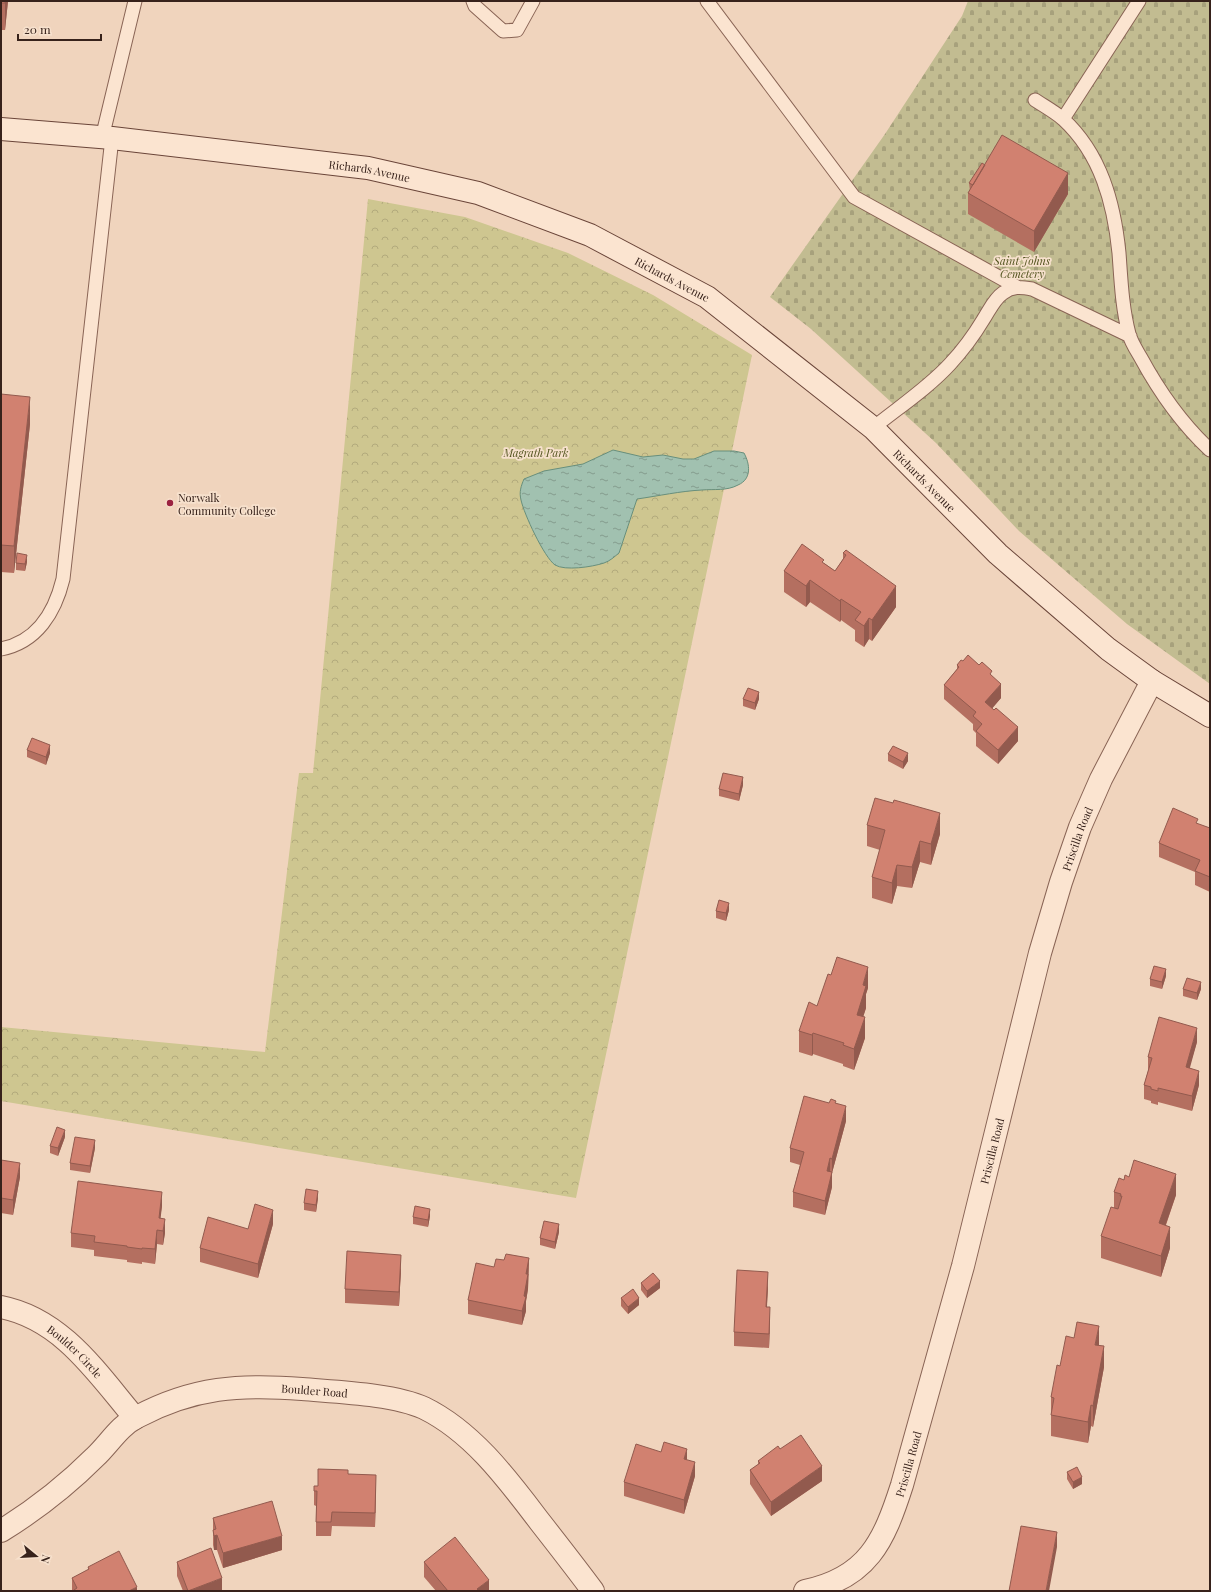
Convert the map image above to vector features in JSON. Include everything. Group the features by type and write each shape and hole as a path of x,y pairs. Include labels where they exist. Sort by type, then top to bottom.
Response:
{"street":[{"name":"Richards Avenue","path":"1,129 107,138 368,168 478,194 590,235 707,297 873,428 998,554 1108,649 1152,681 1210,716"},
{"name":"Priscilla Road","path":"805,1591 834,1582 851,1573 863,1564 874,1551 891,1519 902,1485 963,1266 1040,953 1061,882 1080,827 1101,779 1152,681"},
{"name":"Boulder Circle","path":"1,1307 29,1316 46,1325 67,1340 85,1358 135,1418"},
{"name":"Boulder Road","path":"1,1531 26,1514 76,1475 98,1455 115,1434 135,1418 178,1398 206,1391 245,1387 329,1391 380,1397 404,1402 423,1408 459,1431 482,1452 511,1483 594,1591"}],"lane":[{"path":"1,649 16,644 37,631 52,612 63,579 107,138 135,1"},
{"path":"473,1 475,6 503,31 517,30 534,1"},
{"path":"707,1 854,197 1016,287 1032,289 1130,336"},
{"path":"1062,119 1139,1"},
{"path":"1035,100 1062,119 1082,141 1096,163 1110,200 1116,223 1123,308 1130,336 1156,386 1178,416 1210,450"},
{"path":"873,428 939,375 968,342 995,300 1002,293 1016,287"}],"green space":[{"name":"Saint Johns Cemetery","path":"968,1 1210,1 1210,684 1127,624 1019,531 936,443 811,329 770,297 885,134 962,16"},
{"name":"Magrath Park","path":"368,199 465,217 568,253 653,295 752,355 576,1198 1,1101 1,1027 265,1052 299,773 313,773"}],"water":[{"path":"613,450 643,457 663,455 683,459 694,459 714,451 734,451 744,453 748,462 748,475 743,482 734,487 686,491 637,499 619,553 604,563 593,566 572,568 559,567 555,565 545,553 530,525 520,497 524,479 544,471 583,464"}],"building":[{"path":"1002,135 1068,173 1034,231 968,193"},
{"path":"982,163 985,165 973,185 969,183"},
{"path":"1,394 30,397 14,546 1,545"},
{"path":"802,544 824,560 822,562 835,571 846,555 843,553 846,550 896,586 872,620 869,618 864,626 855,620 861,612 841,599 840,601 810,580 806,586 784,571"},
{"path":"17,553 27,555 25,564 16,563"},
{"path":"968,655 979,665 982,662 992,671 990,674 1001,684 985,702 994,710 996,708 1018,727 998,750 976,731 982,724 973,716 976,712 944,685 959,667 957,665 961,660 963,661"},
{"path":"748,688 759,692 755,703 743,699"},
{"path":"32,738 50,745 46,757 27,750"},
{"path":"893,746 908,753 903,762 888,754"},
{"path":"723,773 743,777 739,794 719,789"},
{"path":"875,798 893,803 894,800 940,813 931,844 920,841 912,867 897,865 892,883 872,877 885,830 867,825"},
{"path":"1173,808 1198,819 1196,823 1210,828 1210,877 1195,871 1200,860 1159,843"},
{"path":"719,900 729,903 726,913 716,911"},
{"path":"837,957 868,967 863,985 866,986 857,1015 865,1017 854,1049 843,1045 844,1043 813,1033 812,1035 799,1031 809,1002 817,1006 828,974 831,975"},
{"path":"1154,966 1166,969 1162,982 1150,979"},
{"path":"1187,978 1201,982 1197,993 1183,989"},
{"path":"1159,1017 1197,1028 1186,1067 1199,1071 1192,1096 1158,1088 1158,1091 1144,1085 1152,1058 1148,1057"},
{"path":"804,1096 829,1103 831,1099 836,1101 835,1103 846,1106 832,1159 830,1158 827,1171 832,1172 825,1201 793,1192 804,1152 790,1148"},
{"path":"57,1127 65,1130 58,1148 50,1146"},
{"path":"75,1137 95,1140 90,1166 70,1163"},
{"path":"1,1160 20,1163 13,1200 1,1198"},
{"path":"1134,1160 1176,1174 1159,1223 1170,1227 1161,1256 1101,1236 1111,1207 1118,1209 1122,1196 1120,1196 1121,1194 1114,1192 1119,1178 1124,1180 1125,1175 1129,1177"},
{"path":"78,1181 162,1192 159,1218 165,1219 163,1231 157,1230 155,1249 142,1249 94,1242 95,1236 71,1233"},
{"path":"306,1189 318,1191 316,1205 304,1203"},
{"path":"255,1204 273,1210 258,1264 200,1248 208,1217 248,1229"},
{"path":"415,1206 430,1209 428,1220 413,1217"},
{"path":"544,1221 559,1224 555,1242 540,1238"},
{"path":"347,1251 401,1255 399,1292 345,1289"},
{"path":"506,1254 529,1258 524,1296 526,1297 522,1311 468,1300 476,1263 494,1267 496,1259 504,1260"},
{"path":"737,1270 768,1272 766,1307 770,1307 769,1334 734,1332"},
{"path":"653,1273 660,1281 647,1291 641,1283"},
{"path":"633,1289 639,1298 628,1307 621,1298"},
{"path":"1077,1322 1099,1326 1095,1345 1104,1346 1093,1406 1091,1405 1088,1422 1051,1415 1054,1398 1051,1397 1057,1365 1060,1366 1066,1336 1074,1338"},
{"path":"801,1435 822,1466 771,1502 750,1470 760,1463 758,1461 778,1446 780,1449"},
{"path":"664,1442 687,1449 684,1459 695,1462 684,1500 624,1482 636,1444 661,1452"},
{"path":"1077,1467 1082,1477 1073,1482 1067,1472"},
{"path":"318,1469 348,1470 348,1474 376,1475 375,1513 332,1512 331,1522 316,1522 317,1491 314,1491 314,1486 318,1486"},
{"path":"272,1501 282,1536 223,1553 217,1535 214,1536 213,1530 216,1529 213,1518"},
{"path":"1021,1526 1057,1532 1046,1591 1009,1591"},
{"path":"455,1537 489,1580 477,1589 479,1591 448,1591 424,1562"},
{"path":"211,1548 222,1578 188,1591 177,1562"},
{"path":"119,1551 137,1587 129,1591 74,1591 77,1588 72,1578 89,1569 88,1567"}],"place":[{"name":"Norwalk Community College","path":"170,503"}]}
